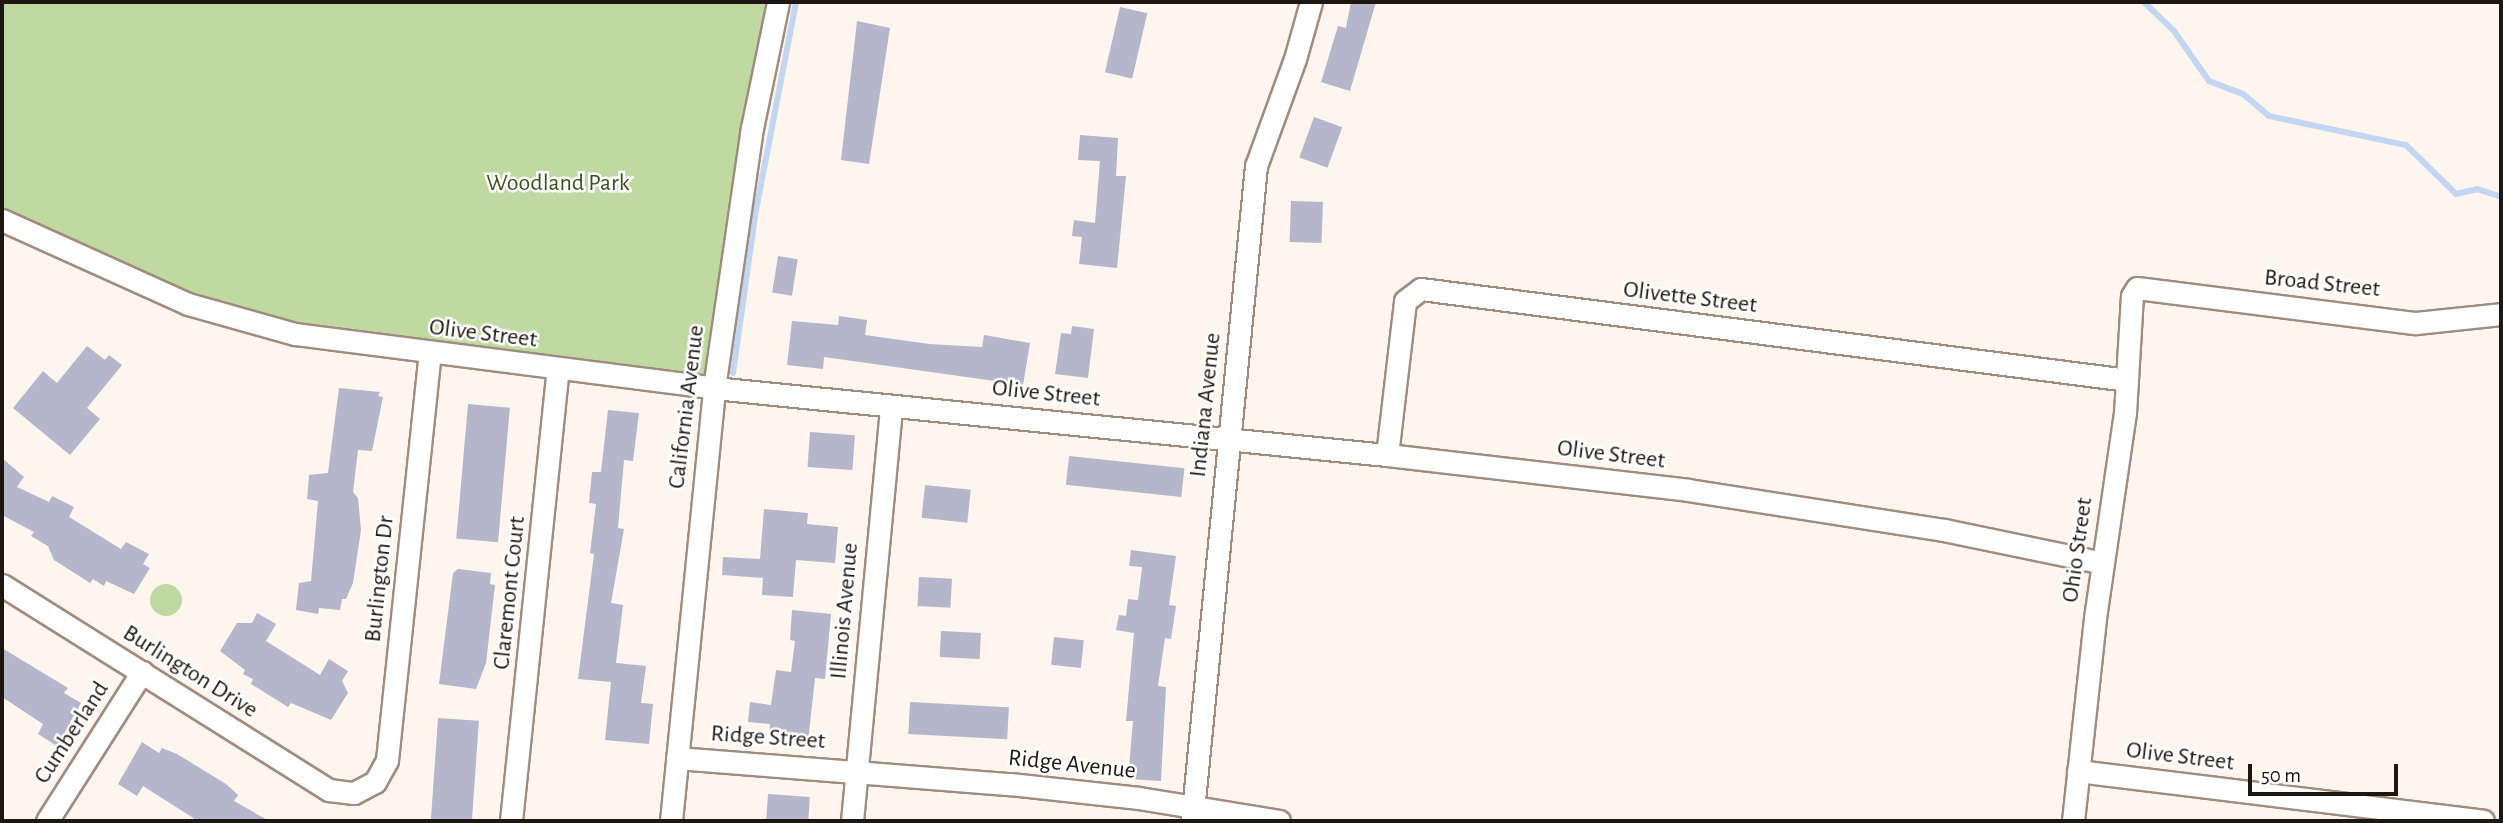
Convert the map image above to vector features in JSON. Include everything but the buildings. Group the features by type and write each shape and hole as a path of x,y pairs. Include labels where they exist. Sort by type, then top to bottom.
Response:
{"street":[{"name":"California Avenue","path":"671,821 714,388 752,128 778,2"},
{"name":"Indiana Avenue","path":"1193,815 1256,166 1296,59 1311,2"},
{"name":"Olive Street","path":"2,220 188,304 236,320 295,334 430,354 714,388 1387,455 1820,509 2103,563"},
{"name":"Broad Street","path":"2137,288 2416,323 2501,314"},
{"name":"Ohio Street","path":"2073,821 2127,380 2132,296 2137,288"},
{"name":"Olivette Street","path":"1387,455 1405,301 1421,289 2127,380"},
{"name":"Burlington Dr","path":"354,793 376,782 387,760 430,354"},
{"name":"Claremont Court","path":"512,821 558,369"},
{"name":"Illinois Avenue","path":"852,821 891,406"},
{"name":"Burlington Drive","path":"2,585 329,790 354,793"},
{"name":"Cumberland","path":"47,821 142,672"},
{"name":"Ridge Street","path":"677,758 857,770"},
{"name":"Ridge Avenue","path":"857,770 1193,815 1279,821"},
{"name":"Olive Street","path":"2078,771 2483,821"}],"green space":[{"name":"Woodland Park","path":"2,2 778,2 714,388 295,334 142,285 2,216"},
{"path":"166,584 177,589 182,600 177,611 166,616 155,611 150,600 155,589"}],"waterway":[{"path":"733,373 756,210 796,2"},
{"path":"2144,2 2174,31 2209,81 2243,94 2269,116 2406,145 2456,194 2477,189 2501,197"}]}
